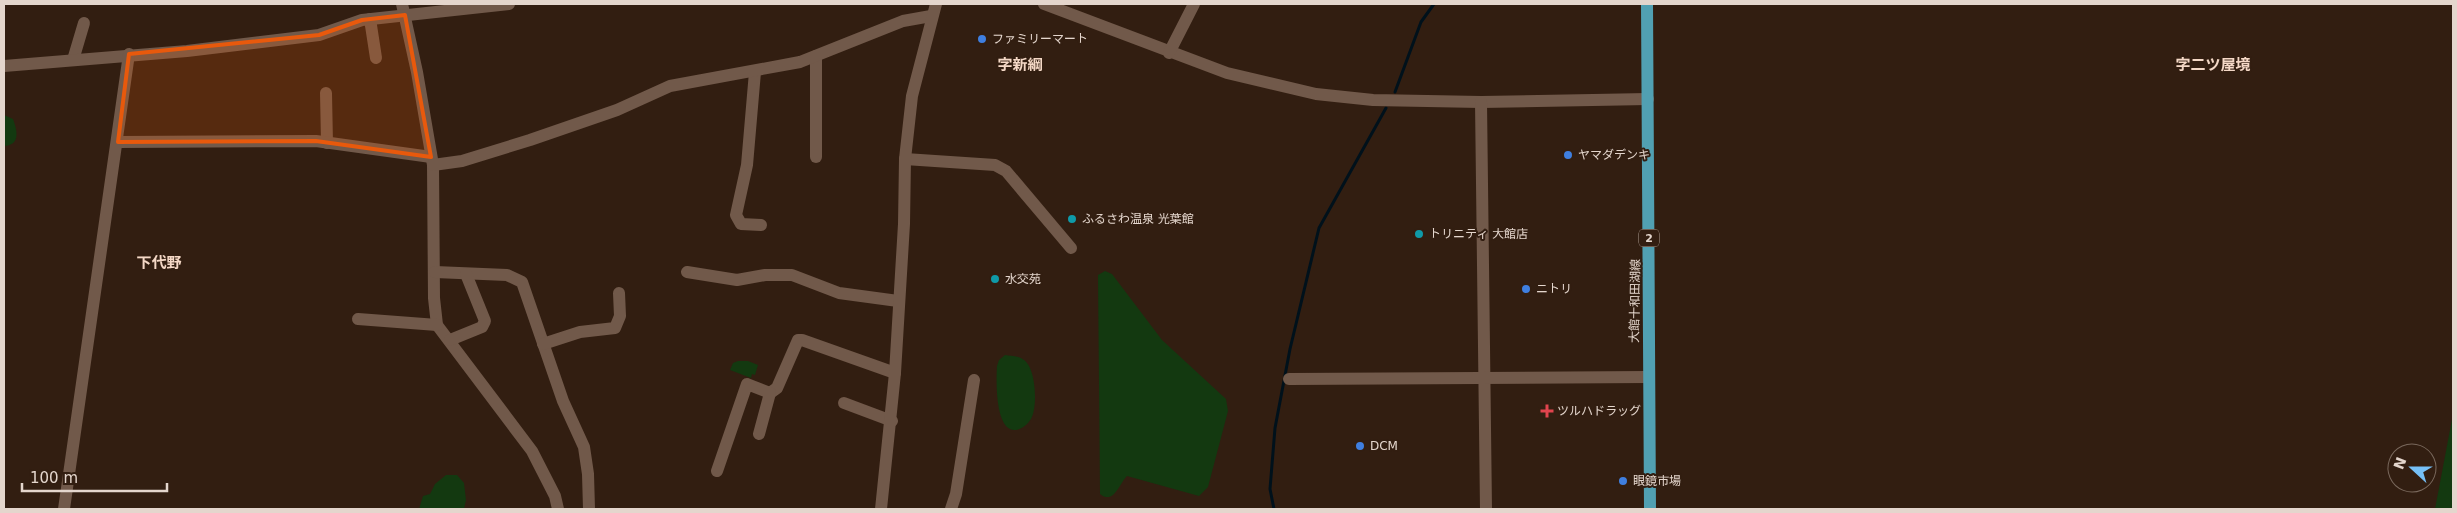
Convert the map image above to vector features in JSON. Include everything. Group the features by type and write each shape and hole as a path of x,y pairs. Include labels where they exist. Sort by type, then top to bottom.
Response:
{"main road":[{"name":"大館十和田湖線","path":"1647,4 1650,509"}],"street":[{"path":"4,66 130,54 187,51 320,34 403,9 510,4"},
{"path":"881,509 883,479 892,421 904,224 904,159 912,96 936,4"},
{"path":"1044,4 1227,73 1316,94 1373,100 1481,102 1648,99"},
{"path":"1170,53 1194,4"},
{"path":"403,9 432,161 434,306 438,325 532,451 555,496 558,509"},
{"path":"118,142 231,140 327,143 432,161 462,160 530,140 617,110 670,86 755,72 800,62 903,21 932,16"},
{"path":"370,19 376,58"},
{"path":"73,60 84,23"},
{"path":"64,509 130,54"},
{"path":"816,56 816,157"},
{"path":"755,72 747,165 736,215 742,224 761,225"},
{"path":"326,93 327,143"},
{"path":"1481,102 1486,509"},
{"path":"904,159 995,165 1006,171 1071,248"},
{"path":"435,272 508,276 522,282 563,401 584,447 588,474 589,509"},
{"path":"687,272 737,280 766,275 792,275 840,293 898,301"},
{"path":"450,340 482,327 485,322 466,274"},
{"path":"543,344 580,332 615,328 620,316 619,293"},
{"path":"358,319 438,325"},
{"path":"759,434 770,394 777,388 798,340 895,373"},
{"path":"1289,379 1648,377"},
{"path":"951,509 956,494 974,380"},
{"path":"717,472 747,384 770,394"},
{"path":"844,403 892,421"}],"highlighted area":[{"path":"405,15 431,157 316,141 118,142 129,54 319,35 362,20"}],"green space":[{"path":"4,115 13,119 16,136 13,143 4,146"},
{"path":"1105,271 1112,274 1162,340 1226,399 1228,411 1208,487 1199,496 1127,476 1113,495 1105,497 1100,494 1098,275"},
{"path":"1005,355 1017,357 1028,364 1035,388 1035,406 1031,419 1027,424 1016,430 1009,428 1004,423 998,404 997,366 999,360"},
{"path":"748,361 758,365 755,375 752,374 751,378 730,370 733,363"},
{"path":"2453,414 2453,509 2435,509"},
{"path":"446,475 457,475 464,483 466,500 464,509 419,509 423,496 430,494 435,484"}],"waterway":[{"path":"1395,92 1421,22 1434,4"},
{"path":"1274,509 1270,489 1275,428 1290,349 1319,228 1386,108"}],"place":[{"name":"ファミリーマート","path":"982,39"},
{"name":"ヤマダデンキ","path":"1568,155"},
{"name":"ふるさわ温泉 光葉館","path":"1072,219"},
{"name":"トリニティ 大館店","path":"1419,234"},
{"name":"水交苑","path":"995,279"},
{"name":"ニトリ","path":"1526,289"},
{"name":"ツルハドラッグ","path":"1547,411"},
{"name":"DCM","path":"1360,446"},
{"name":"眼鏡市場","path":"1623,481"}],"district":[{"name":"字新綱","path":"1020,65"},
{"name":"字二ツ屋境","path":"2213,65"},
{"name":"下代野","path":"159,263"}]}
